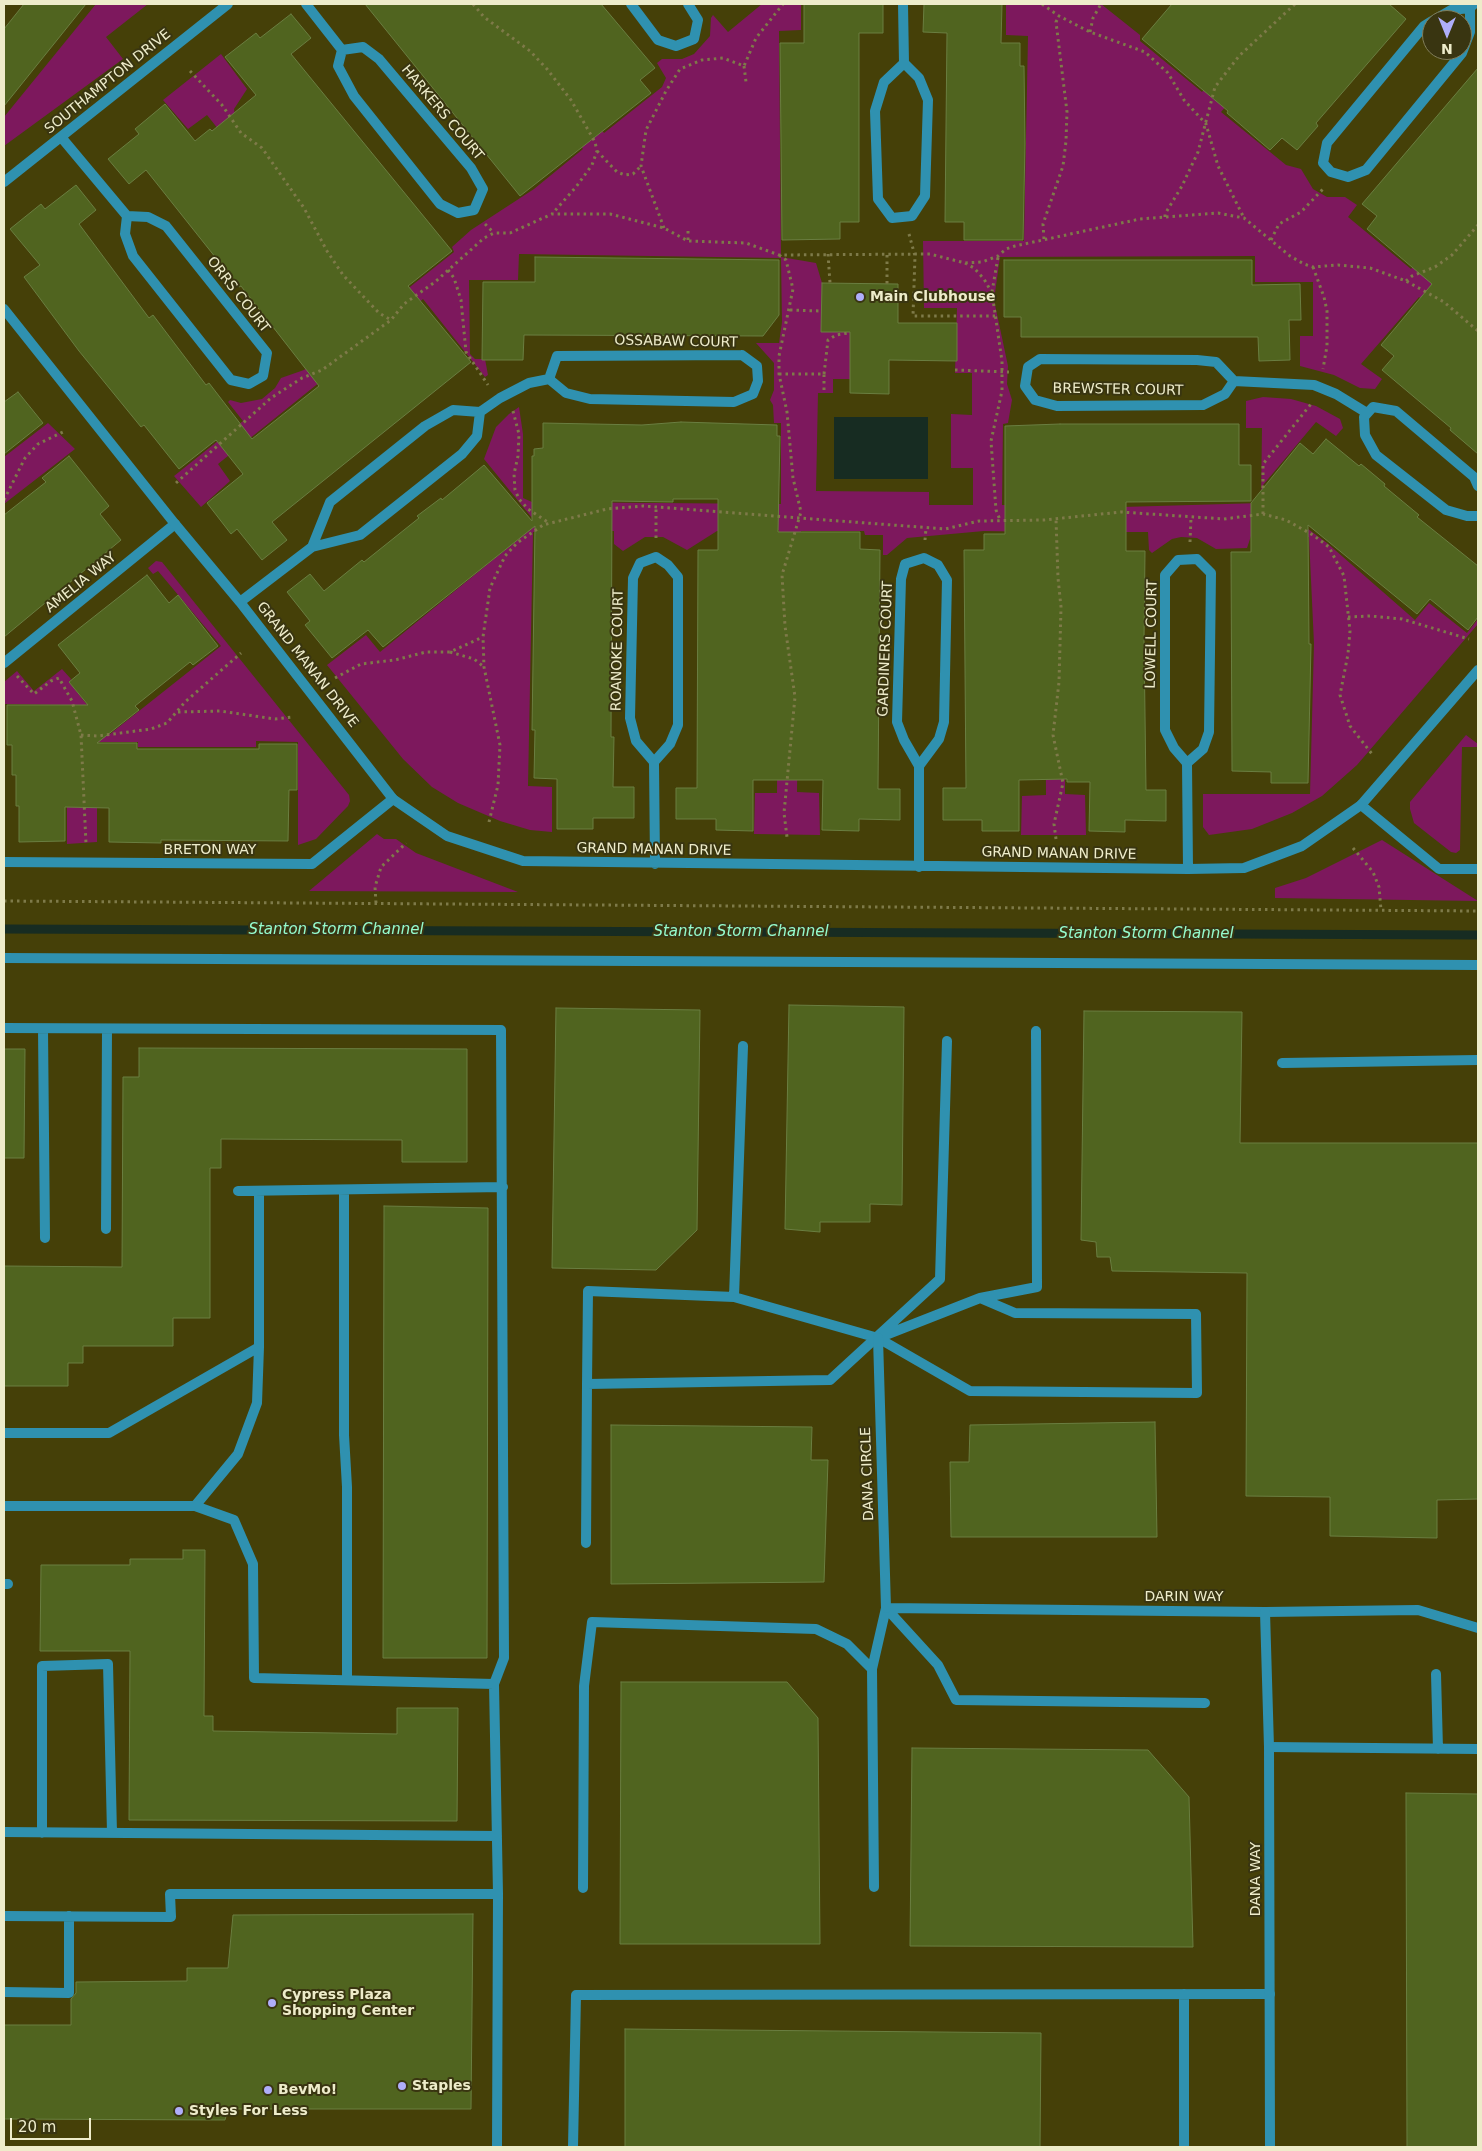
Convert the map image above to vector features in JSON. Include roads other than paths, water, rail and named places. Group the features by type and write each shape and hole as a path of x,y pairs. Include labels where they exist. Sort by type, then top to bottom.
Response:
{"street":[{"name":"SOUTHAMPTON DRIVE","path":"4,182 228,4"},
{"path":"306,4 342,50"},
{"path":"631,4 658,40 676,46 694,39 698,20 688,4"},
{"path":"903,4 904,63 919,78 928,100 925,196 912,216 892,218 878,199 874,111 884,82 904,63"},
{"path":"1451,10 1472,6"},
{"path":"1422,28 1327,143 1324,163 1331,172 1348,177 1366,170 1456,60"},
{"name":"HARKERS COURT","path":"363,47 380,59 471,168 483,189 474,210 458,214 440,204 354,96 338,66 342,50 363,47"},
{"path":"61,137 127,216"},
{"name":"ORRS COURT","path":"127,216 148,217 166,226 267,353 263,376 249,384 231,380 133,256 125,234 127,216"},
{"name":"GRAND MANAN DRIVE","path":"4,308 175,524 240,602 394,799 447,836 523,861 919,867 1244,868 1302,846 1361,805 1478,670"},
{"name":"OSSABAW COURT","path":"742,355 757,366 758,381 752,394 734,402 590,399 566,393 549,379 557,356 742,355"},
{"name":"BREWSTER COURT","path":"1040,359 1197,360 1216,362 1234,381 1224,394 1203,405 1057,406 1035,400 1025,386 1028,367 1040,359"},
{"path":"312,547 330,502 425,426 453,410 480,412 500,398 529,383 549,379"},
{"path":"1234,381 1314,385 1336,394 1367,413"},
{"path":"1478,486 1474,477 1396,411 1373,407 1367,413 1364,418 1365,435 1376,455 1446,510 1467,516 1478,516"},
{"path":"240,602 312,547 360,535 462,454 476,436 480,412"},
{"name":"AMELIA WAY","path":"4,663 175,524"},
{"name":"ROANOKE COURT","path":"656,557 668,565 678,577 678,726 670,744 654,762 636,741 630,718 633,578 640,563 656,557"},
{"name":"GARDINERS COURT","path":"919,766 939,739 944,722 947,580 938,565 924,558 906,564 901,579 897,722 904,740 919,766 919,867"},
{"name":"LOWELL COURT","path":"1197,559 1211,573 1210,732 1203,749 1187,764 1174,748 1164,730 1165,575 1178,560 1197,559"},
{"path":"654,762 655,864"},
{"path":"1187,764 1188,869"},
{"name":"BRETON WAY","path":"4,862 312,864 394,799"},
{"path":"1361,805 1439,869 1478,869"},
{"path":"4,958 1478,965"},
{"path":"4,1028 501,1030 504,1658 494,1684 498,1894 497,2147"},
{"path":"43,1028 45,1238"},
{"path":"106,1229 107,1028"},
{"path":"878,1338 980,1298 1037,1287 1036,1031"},
{"path":"587,1384 830,1380 878,1338 940,1279 947,1041"},
{"path":"734,1297 743,1046"},
{"path":"1282,1063 1478,1060"},
{"path":"238,1191 503,1187"},
{"path":"344,1190 347,1680"},
{"path":"195,1506 238,1454 257,1403 259,1191"},
{"path":"586,1543 588,1291 734,1297 878,1338 970,1391 1197,1393 1196,1314 1015,1313 980,1298"},
{"name":"DANA CIRCLE","path":"874,1888 872,1669 886,1608 878,1338"},
{"path":"4,1433 109,1433 259,1347"},
{"path":"4,1506 195,1506 234,1520 253,1564 254,1678 494,1684"},
{"path":"886,1608 938,1665 956,1700 1205,1703"},
{"name":"DARIN WAY","path":"886,1608 1265,1612 1418,1610 1478,1628"},
{"name":"DANA WAY","path":"1265,1612 1269,1747 1270,2147"},
{"path":"583,1888 584,1686 592,1622 816,1629 847,1644 872,1669"},
{"path":"42,1833 42,1666 108,1664 112,1833"},
{"path":"1436,1674 1438,1749"},
{"path":"1269,1747 1478,1749"},
{"path":"4,1832 496,1836"},
{"path":"4,1916 171,1917 170,1894 498,1894"},
{"path":"4,1992 69,1993 69,1916"},
{"path":"1184,1994 1184,2147"},
{"path":"574,2147 576,1995 1270,1994"}],"waterway":[{"name":"Stanton Storm Channel","path":"4,929 1478,935"}],"place":[{"name":"Main Clubhouse","path":"860,297"},
{"name":"Cypress Plaza Shopping Center","path":"272,2003"},
{"name":"Staples","path":"402,2086"},
{"name":"BevMo!","path":"268,2090"},
{"name":"Styles For Less","path":"179,2111"}]}
